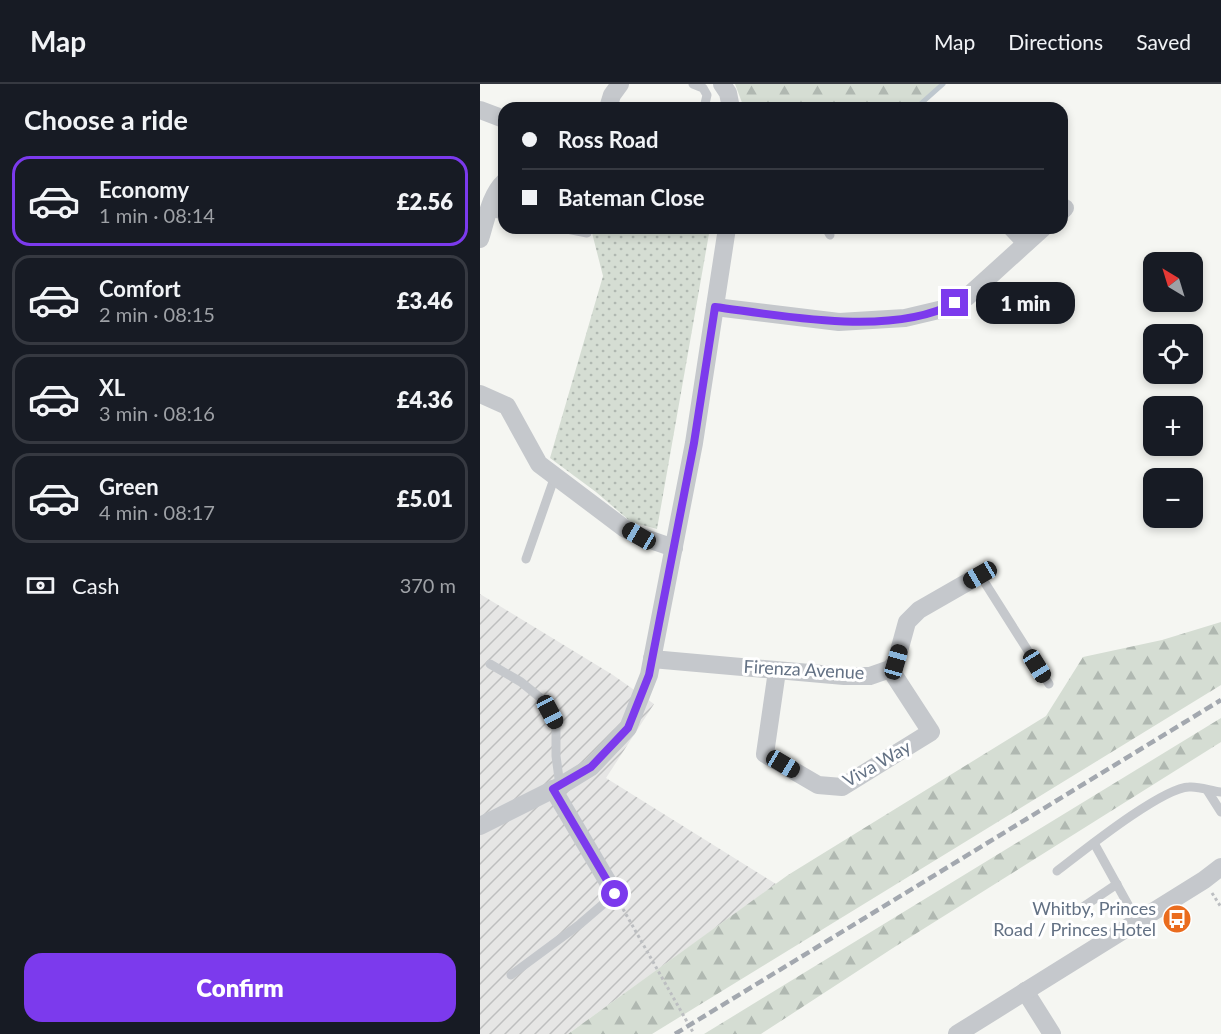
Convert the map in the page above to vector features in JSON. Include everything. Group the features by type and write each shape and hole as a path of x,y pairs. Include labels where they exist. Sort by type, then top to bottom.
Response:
{"street":[{"path":"610,102 612,95 621,84"},
{"path":"722,84 730,102"},
{"path":"480,110 498,117"},
{"path":"480,239 496,213"},
{"path":"480,826 591,767 628,728 649,675 694,443 726,234"},
{"path":"1018,234 1026,243"},
{"path":"715,307 839,322 905,318 943,309 968,297 1036,234"},
{"path":"480,394 507,406 539,464 624,528 639,536 674,548"},
{"name":"Firenza Avenue","path":"652,659 844,676 870,675 890,669 896,662 907,622 919,610 980,575"},
{"name":"Viva Way","path":"777,670 765,754 818,785 842,787 931,732 890,669"},
{"path":"556,787 615,894"},
{"path":"957,1034 1221,867"},
{"path":"1025,991 1052,1034"}],"lane":[{"path":"693,84 703,88 707,95 705,102"},
{"path":"526,559 555,476"},
{"path":"980,575 1049,684"},
{"path":"490,664 521,682 543,700 556,725 556,787"},
{"path":"1057,871 1134,814 1174,790 1189,787 1221,792"},
{"path":"1207,790 1221,812"},
{"path":"1094,843 1137,921"},
{"path":"1080,909 1117,884"},
{"path":"511,975 580,924 615,894"}],"path":[{"path":"615,894 694,1034"}],"shaded area":[{"path":"480,594 613,675 654,704 606,778 776,884 568,1034 480,1034"}],"green space":[{"path":"735,84 943,84 923,102 742,102"},
{"path":"592,234 709,234 657,529 631,522 596,492 550,458 603,276"},
{"path":"1221,622 1221,685 652,1034 568,1034 788,875 1046,716 1083,657 1162,640"},
{"path":"1221,718 1221,742 893,948 761,1034 704,1034"}],"waterway":[{"path":"923,102 943,84"}],"railway":[{"path":"675,1034 1221,700"}],"place":[{"name":"Whitby, Princes Road / Princes Hotel","path":"1177,919"}],"route":[{"path":"615,894 553,789 591,767 628,728 649,675 694,443 715,307 839,322 905,318 943,309 955,303"}]}
